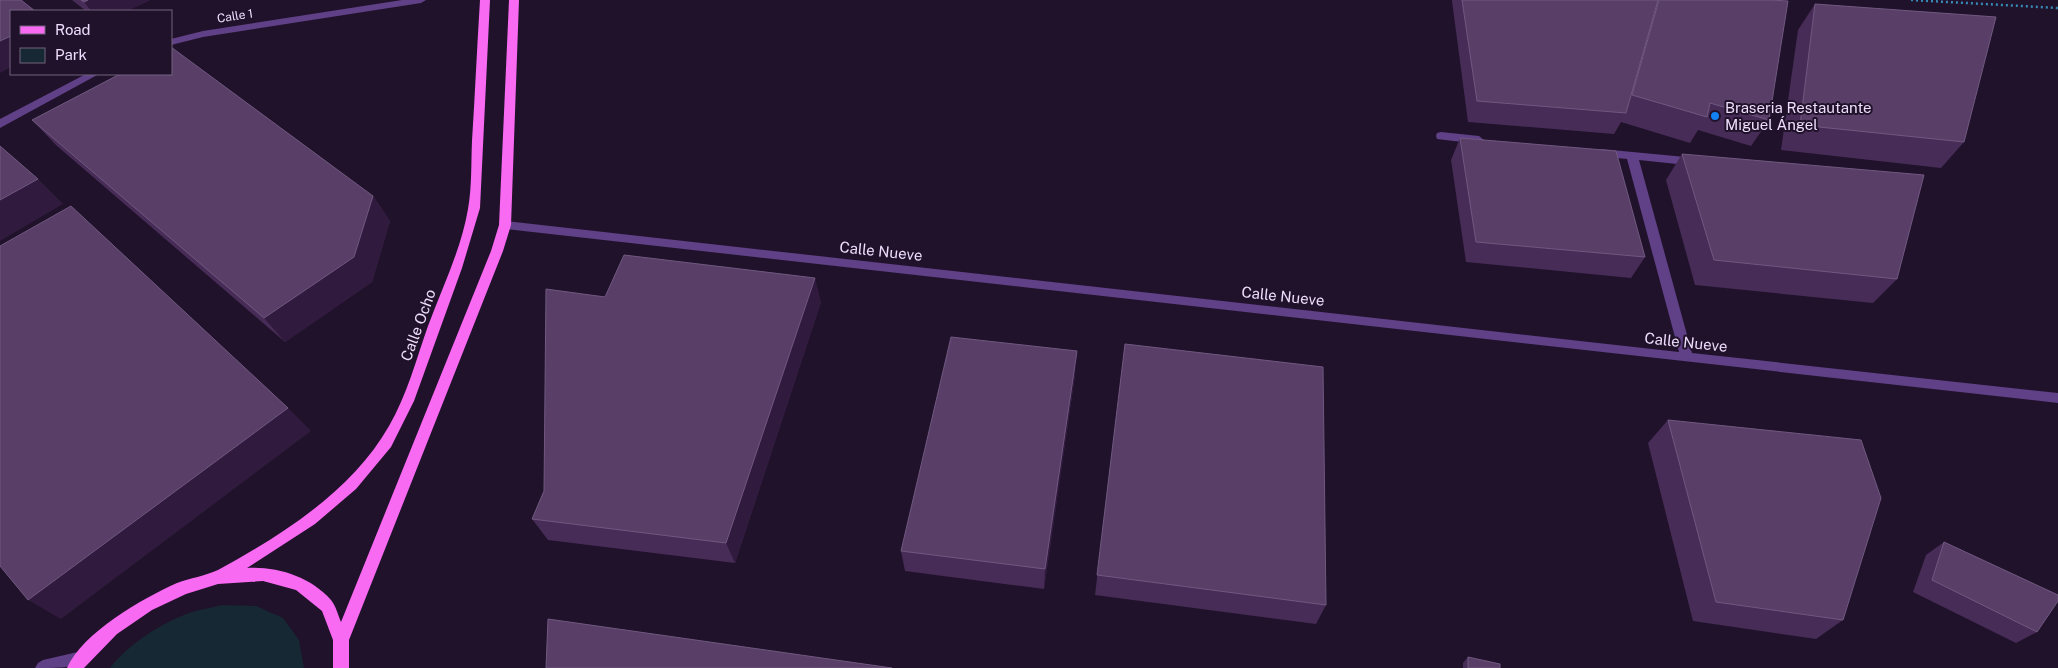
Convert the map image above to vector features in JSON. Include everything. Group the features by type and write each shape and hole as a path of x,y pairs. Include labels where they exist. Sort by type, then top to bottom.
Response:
{"main road":[{"name":"Calle Ocho","path":"218,577 261,553 325,508 357,478 386,442 406,404 466,241 474,208 485,0"},
{"path":"341,640 493,260 505,225 514,0"},
{"path":"78,663 112,629 147,605 183,588 218,577 263,574 300,584 328,606 341,640 341,668"}],"street":[{"name":"Calle 1","path":"172,42 203,34 421,0"},
{"path":"0,124 92,75"},
{"path":"1441,136 1489,141"},
{"path":"1594,152 1710,163"},
{"path":"1632,156 1687,358"},
{"name":"Calle Nueve","path":"505,225 2058,398"},
{"path":"43,668 78,663"}],"path":[{"path":"1911,0 2058,8"}],"green space":[{"path":"222,605 256,606 283,618 299,640 304,668 110,668 134,644 174,619 198,610"}],"building":[{"path":"0,0 21,0 34,10 10,10 10,36 0,41"},
{"path":"1462,0 1658,0 1626,113 1477,101"},
{"path":"1659,0 1788,1 1769,120 1710,103 1707,117 1632,95"},
{"path":"1815,4 1996,17 1964,142 1800,125"},
{"path":"172,48 373,196 354,257 264,318 32,120 118,75 172,75"},
{"path":"1460,138 1616,151 1645,257 1476,242"},
{"path":"0,146 38,179 0,200"},
{"path":"1682,154 1924,175 1897,279 1714,260"},
{"path":"71,206 288,408 28,600 0,566 0,246"},
{"path":"624,255 815,278 726,543 532,519 544,491 546,289 605,297"},
{"path":"951,337 1077,351 1045,569 901,551"},
{"path":"1125,344 1323,367 1326,605 1097,575"},
{"path":"1668,420 1861,440 1881,498 1843,620 1716,602"},
{"path":"1944,542 2058,595 2058,601 2037,632 1932,580"},
{"path":"548,619 892,668 546,668"},
{"path":"1468,657 1500,664 1500,668 1468,668"}],"place":[{"name":"Braseria Restautante Miguel Ángel","path":"1715,116"}]}
